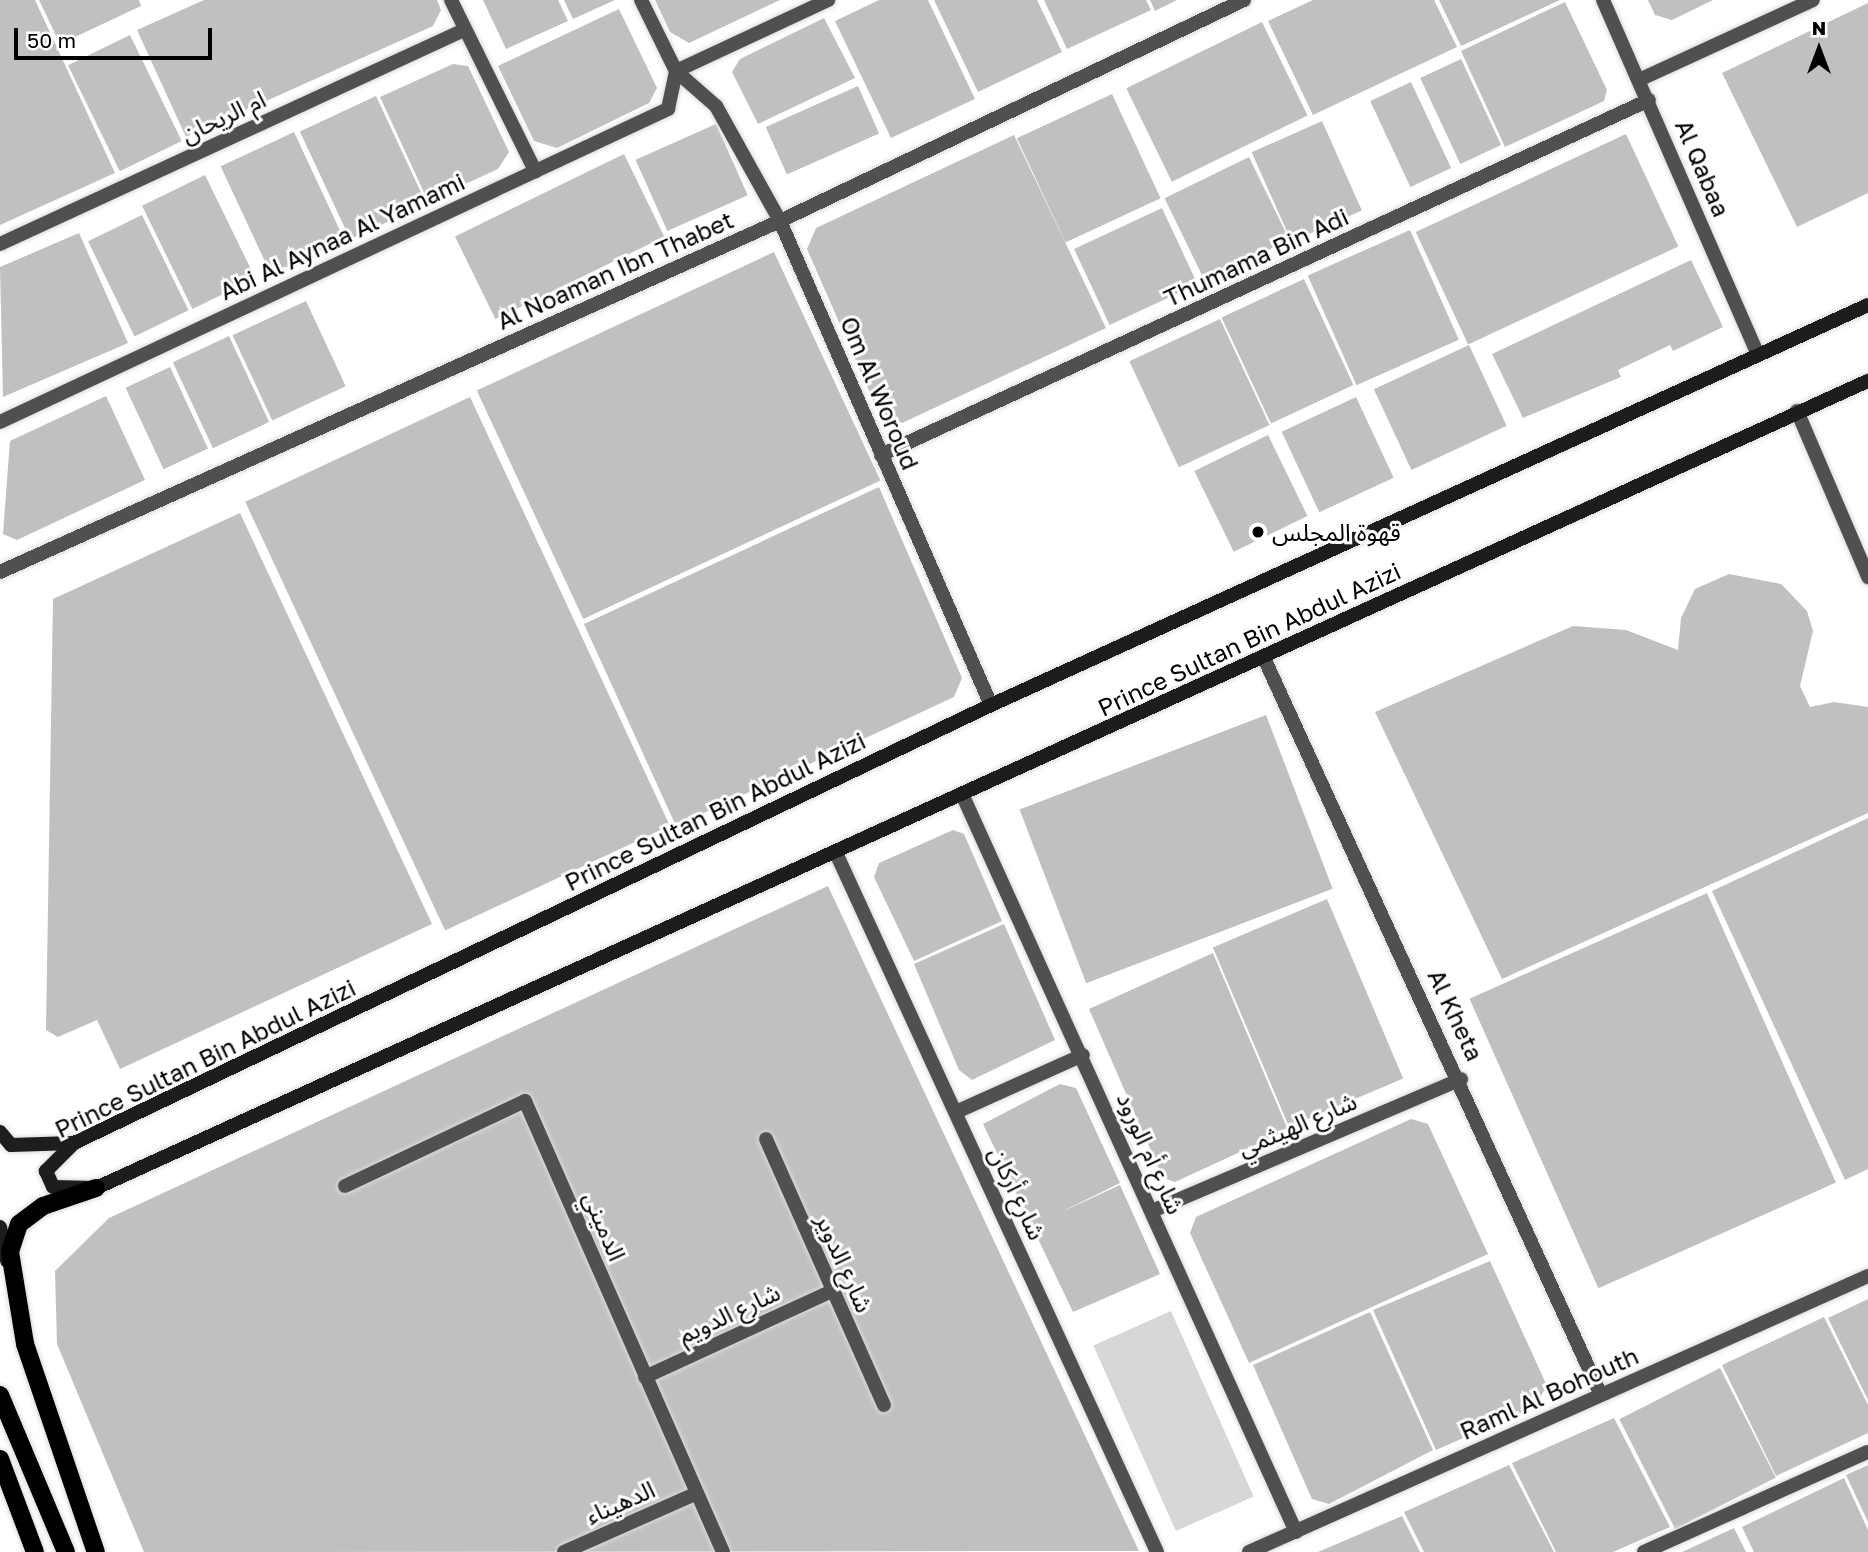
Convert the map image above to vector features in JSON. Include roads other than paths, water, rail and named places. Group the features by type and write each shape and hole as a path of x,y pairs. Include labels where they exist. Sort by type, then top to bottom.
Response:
{"main road":[{"path":"96,1188 43,1206 19,1224 10,1252 24,1345 96,1552"},
{"path":"0,1395 66,1552"},
{"path":"0,1459 35,1552"}],"street":[{"path":"451,0 535,171"},
{"path":"641,0 676,71 828,0"},
{"name":"Al Noaman Ibn Thabet","path":"0,572 780,221 1244,0"},
{"name":"Al Qabaa","path":"1604,0 1641,79 1758,354"},
{"path":"1641,79 1813,0"},
{"name":"ام الريحان","path":"0,244 464,30"},
{"name":"Om Al Woroud","path":"676,71 716,106 780,221 991,705"},
{"name":"Abi Al Aynaa Al Yamami","path":"0,422 668,109 676,71"},
{"name":"Thumama Bin Adi","path":"881,455 1649,100"},
{"name":"Prince Sultan Bin Abdul Azizi","path":"1868,305 991,705 74,1143 46,1171 53,1187 96,1188 1264,658 1797,411 1868,381"},
{"path":"1797,411 1868,577"},
{"name":"Al Kheta","path":"1264,658 1461,1079 1601,1395"},
{"name":"شارع أم الورود","path":"962,794 1083,1055 1296,1532"},
{"name":"شارع أركان","path":"836,853 1157,1552"},
{"path":"956,1112 1083,1055"},
{"name":"شارع الهيثمي","path":"1152,1211 1461,1079"},
{"name":"الدميني","path":"345,1186 525,1101 695,1494 723,1552"},
{"path":"0,1132 11,1145 74,1143"},
{"name":"شارع الدوير","path":"766,1139 884,1405"},
{"path":"0,1227 24,1345"},
{"name":"Raml Al Bohouth","path":"1249,1552 1868,1276"},
{"name":"شارع الدويم","path":"645,1377 832,1291"},
{"path":"1644,1552 1868,1452"},
{"name":"الدهيناء","path":"564,1552 695,1494"}],"place":[{"name":"قهوة المجلس","path":"1258,532"}]}
